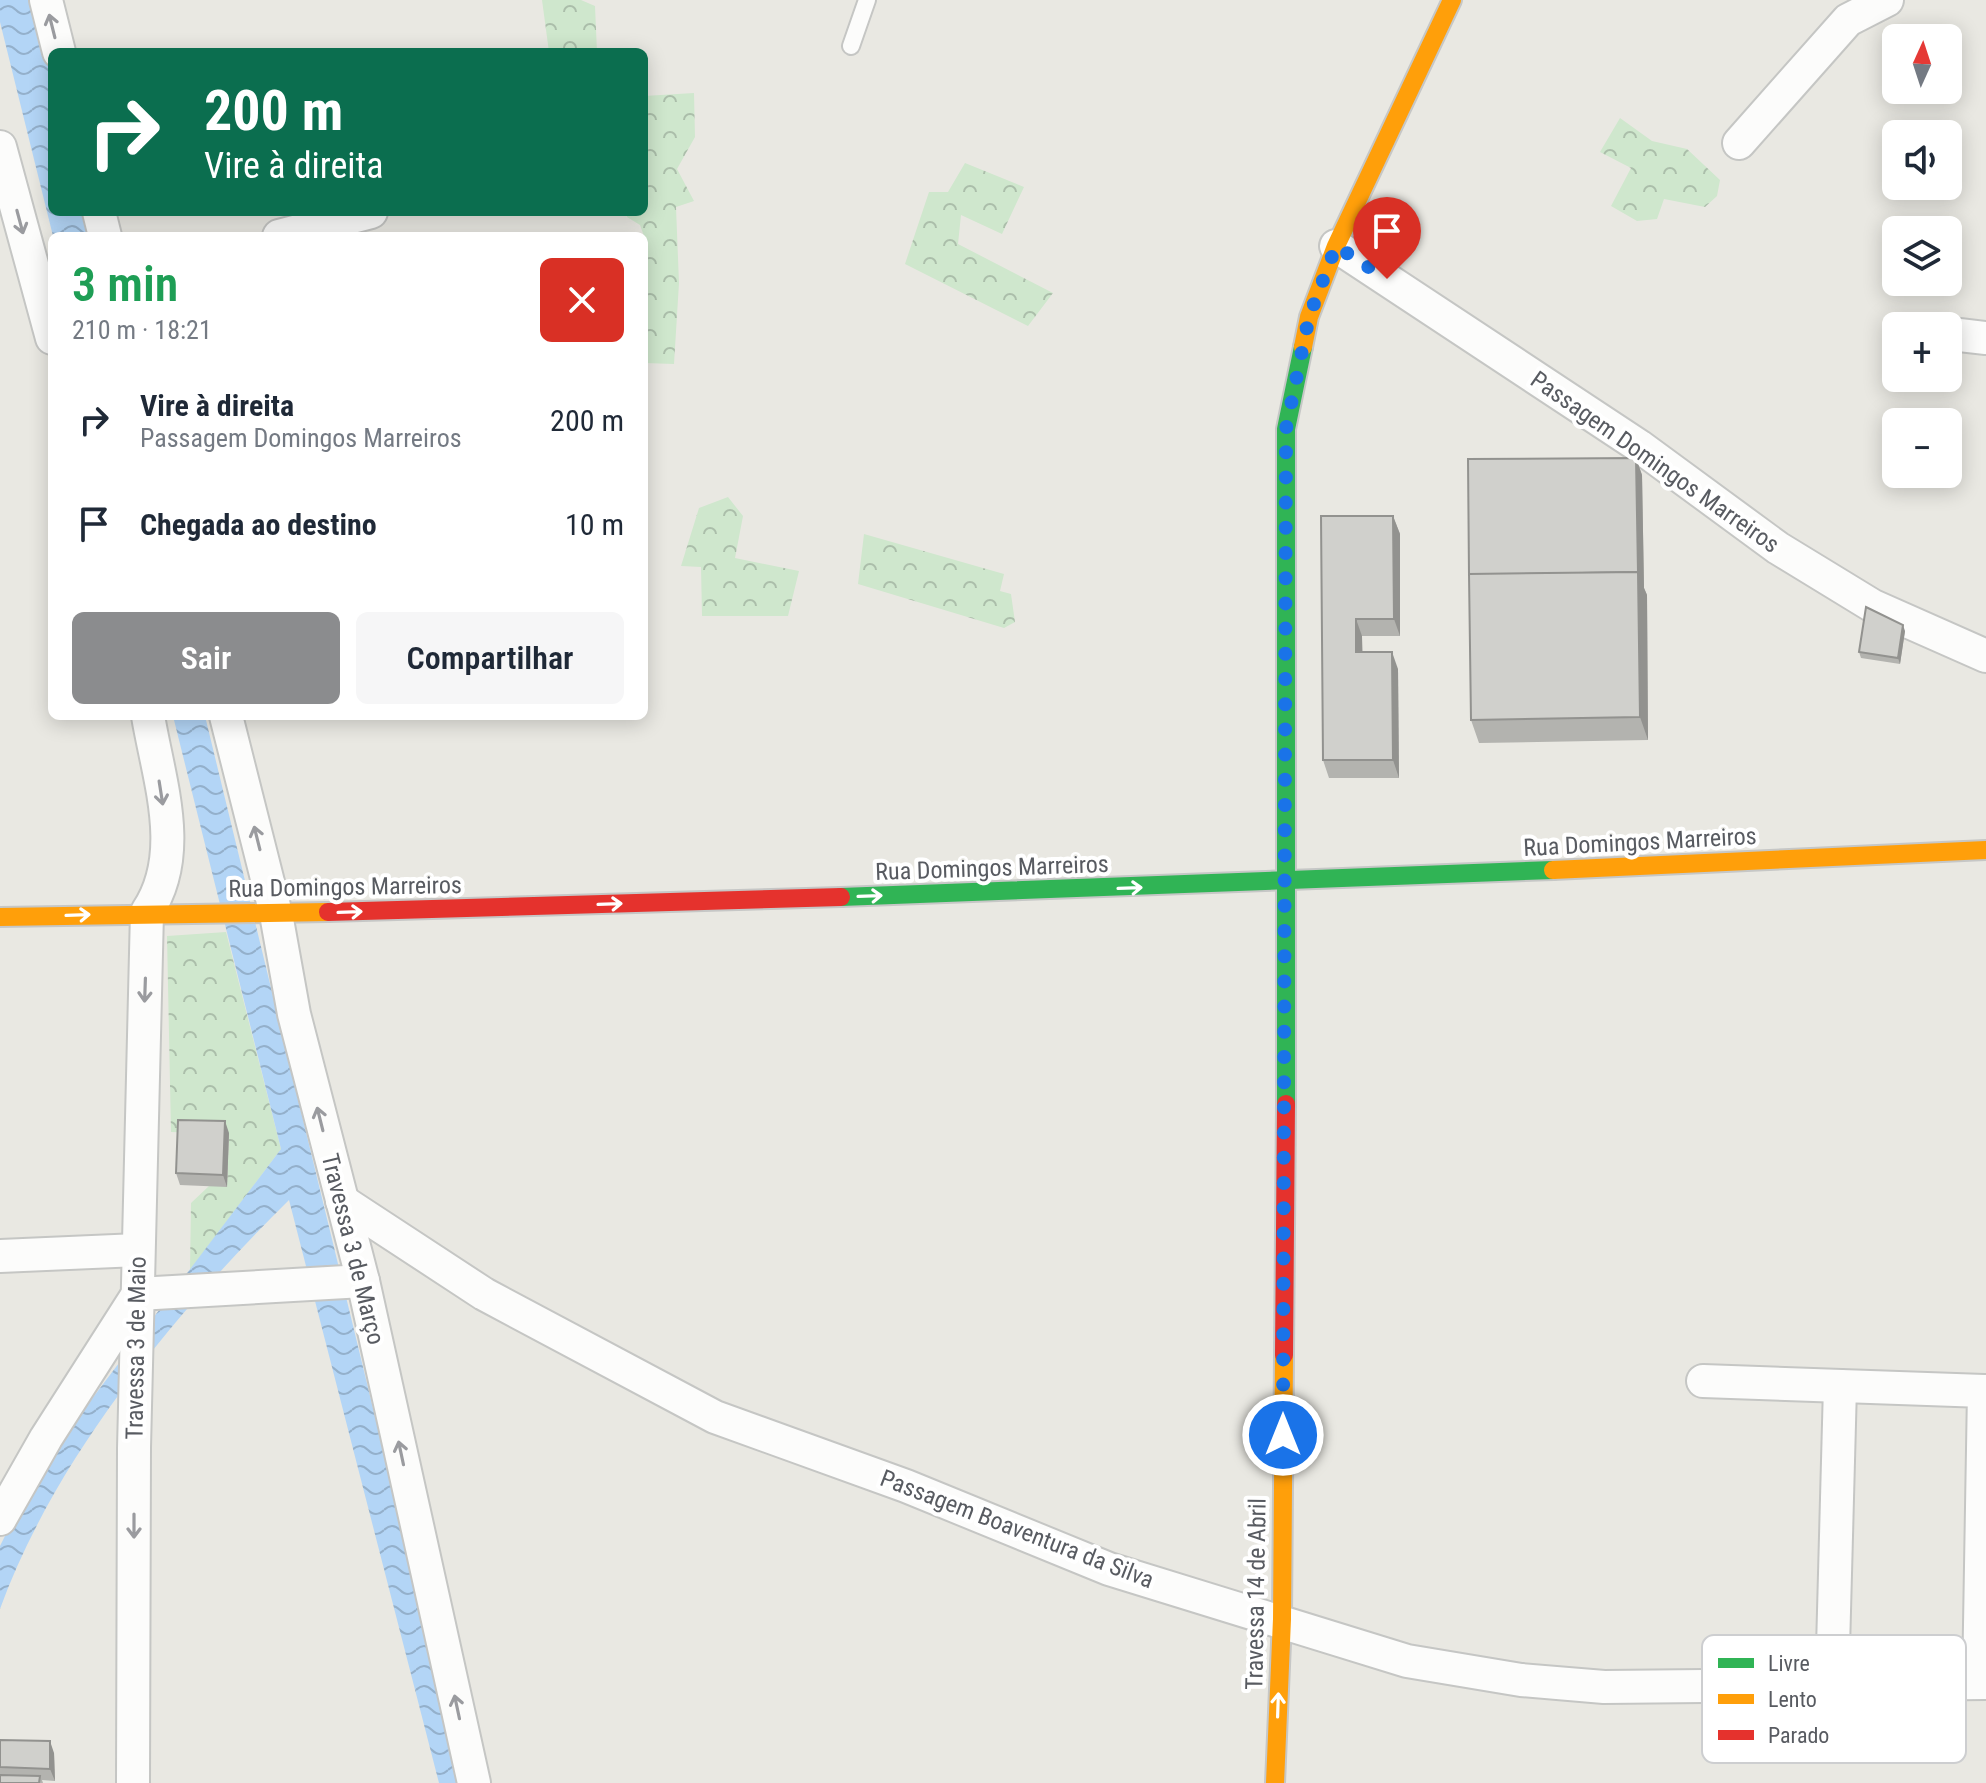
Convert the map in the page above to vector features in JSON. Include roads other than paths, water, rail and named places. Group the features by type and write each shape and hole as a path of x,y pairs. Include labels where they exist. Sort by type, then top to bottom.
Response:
{"street":[{"path":"46,0 58,48"},
{"name":"Travessa 14 de Abril","path":"1275,1783 1282,1619 1287,883 1286,429 1309,317 1336,246 1452,0"},
{"path":"1739,143 1848,20 1887,0"},
{"path":"0,147 48,323"},
{"path":"294,232 356,216"},
{"name":"Passagem Domingos Marreiros","path":"1336,246 1639,446 1778,548 1873,606 1986,656"},
{"path":"1962,335 1986,338"},
{"path":"149,720 169,845 167,869 157,897 156,912"},
{"name":"Travessa 3 de Março","path":"227,720 274,914 294,1014 342,1201 354,1281 474,1783"},
{"name":"Rua Domingos Marreiros","path":"0,917 156,912 274,914 1287,883 1986,850"},
{"name":"Travessa 3 de Maio","path":"133,1783 134,1448 148,1304 138,1250 156,912"},
{"name":"Passagem Boaventura da Silva","path":"342,1201 484,1294 715,1417 906,1486 1109,1569 1282,1619 1407,1661 1521,1680 1604,1687 1702,1687"},
{"path":"0,1256 138,1250"},
{"path":"0,1519 46,1438 148,1304 206,1291 354,1281"},
{"path":"1703,1381 1984,1391 1983,1683"},
{"path":"1833,1635 1840,1386"}],"lane":[{"path":"851,46 867,0"}],"water":[{"path":"0,0 35,0 48,56 48,216 0,22"},
{"path":"48,216 86,216 90,232 52,232"},
{"path":"174,720 206,720 464,1783 439,1783 289,1200 203,1290 122,1390 52,1497 0,1609 0,1546 38,1470 281,1149"}]}
